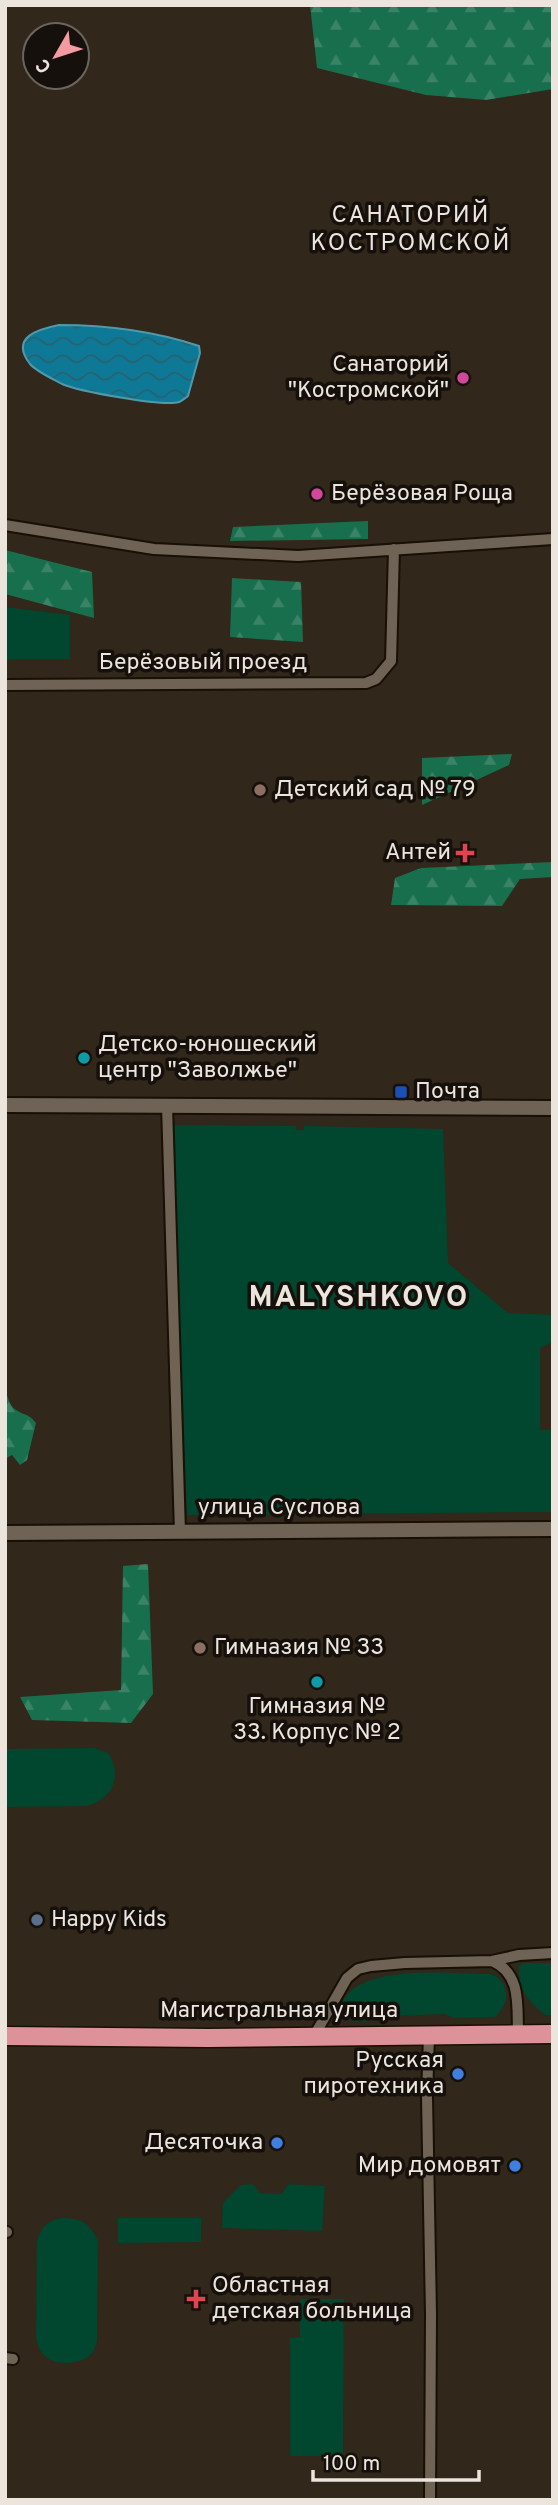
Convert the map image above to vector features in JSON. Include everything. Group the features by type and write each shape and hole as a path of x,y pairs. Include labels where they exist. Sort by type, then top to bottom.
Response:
{"highway":[{"name":"Магистральная улица","path":"5,2036 218,2038 553,2034"}],"street":[{"path":"5,525 154,549 298,556 553,539"},
{"name":"Берёзовый проезд","path":"5,685 366,683 376,679 391,661 394,549"},
{"path":"5,1105 553,1108"},
{"path":"167,1105 180,1532"},
{"name":"улица Суслова","path":"5,1533 553,1529"},
{"path":"314,2036 347,1978 358,1969 372,1966 492,1961 519,1955 553,1953"},
{"path":"492,1961 504,1966 516,1990 518,2034"},
{"path":"429,2035 430,2500"}],"green space":[{"path":"310,5 553,5 553,89 486,100 426,95 317,68"},
{"path":"368,521 368,539 230,541 233,527"},
{"path":"5,550 92,572 94,618 5,594"},
{"path":"232,578 301,582 303,642 230,637"},
{"path":"5,607 70,615 70,659 5,659"},
{"path":"512,754 509,765 422,805 422,758"},
{"path":"553,862 553,877 520,879 502,906 391,905 395,878 421,868"},
{"path":"171,1125 296,1126 296,1130 304,1130 304,1126 443,1129 448,1263 508,1313 553,1315 553,1342 540,1348 540,1430 553,1430 553,1512 187,1515"},
{"path":"5,1390 13,1408 36,1423 27,1460 20,1465 12,1455 5,1459"},
{"path":"148,1564 153,1694 131,1723 32,1720 20,1697 121,1690 123,1566"},
{"path":"94,1748 108,1753 115,1770 113,1786 96,1803 87,1806 5,1807 5,1749"},
{"path":"522,1963 553,1963 553,2015 545,2015 525,1994 519,1974 519,1966"},
{"path":"433,1972 490,1974 498,1977 506,1992 503,2007 495,2017 453,2018 445,2014 392,2016 357,2021 344,2017 340,2012 344,1999 355,1988 390,1975"},
{"path":"252,2184 261,2193 281,2194 289,2184 325,2186 322,2231 222,2228 223,2203 241,2185"},
{"path":"62,2218 84,2223 98,2241 97,2342 89,2356 70,2363 57,2362 46,2357 40,2351 36,2337 37,2242 45,2225"},
{"path":"118,2218 201,2218 201,2242 118,2243"},
{"path":"300,2299 344,2299 343,2456 290,2456 290,2338 300,2337"}],"water":[{"path":"59,325 130,330 199,346 200,353 188,396 180,402 170,403 139,400 71,387 45,375 30,364 24,355 23,347 29,336 35,332"}],"place":[{"name":"Санаторий \"Костромской\"","path":"463,378"},
{"name":"Берёзовая Роща","path":"317,494"},
{"name":"Детский сад № 79","path":"260,790"},
{"name":"Антей","path":"465,853"},
{"name":"Детско-юношеский центр \"Заволжье\"","path":"84,1058"},
{"name":"Почта","path":"401,1092"},
{"name":"Гимназия № 33","path":"200,1648"},
{"name":"Гимназия № 33. Корпус № 2","path":"317,1682"},
{"name":"Happy Kids","path":"37,1920"},
{"name":"Русская пиротехника","path":"458,2074"},
{"name":"Десяточка","path":"277,2143"},
{"name":"Мир домовят","path":"515,2166"},
{"name":"Областная детская больница","path":"196,2299"}],"district":[{"name":"САНАТОРИЙ КОСТРОМСКОЙ","path":"411,230"},
{"name":"MALYSHKOVO","path":"359,1298"}]}
